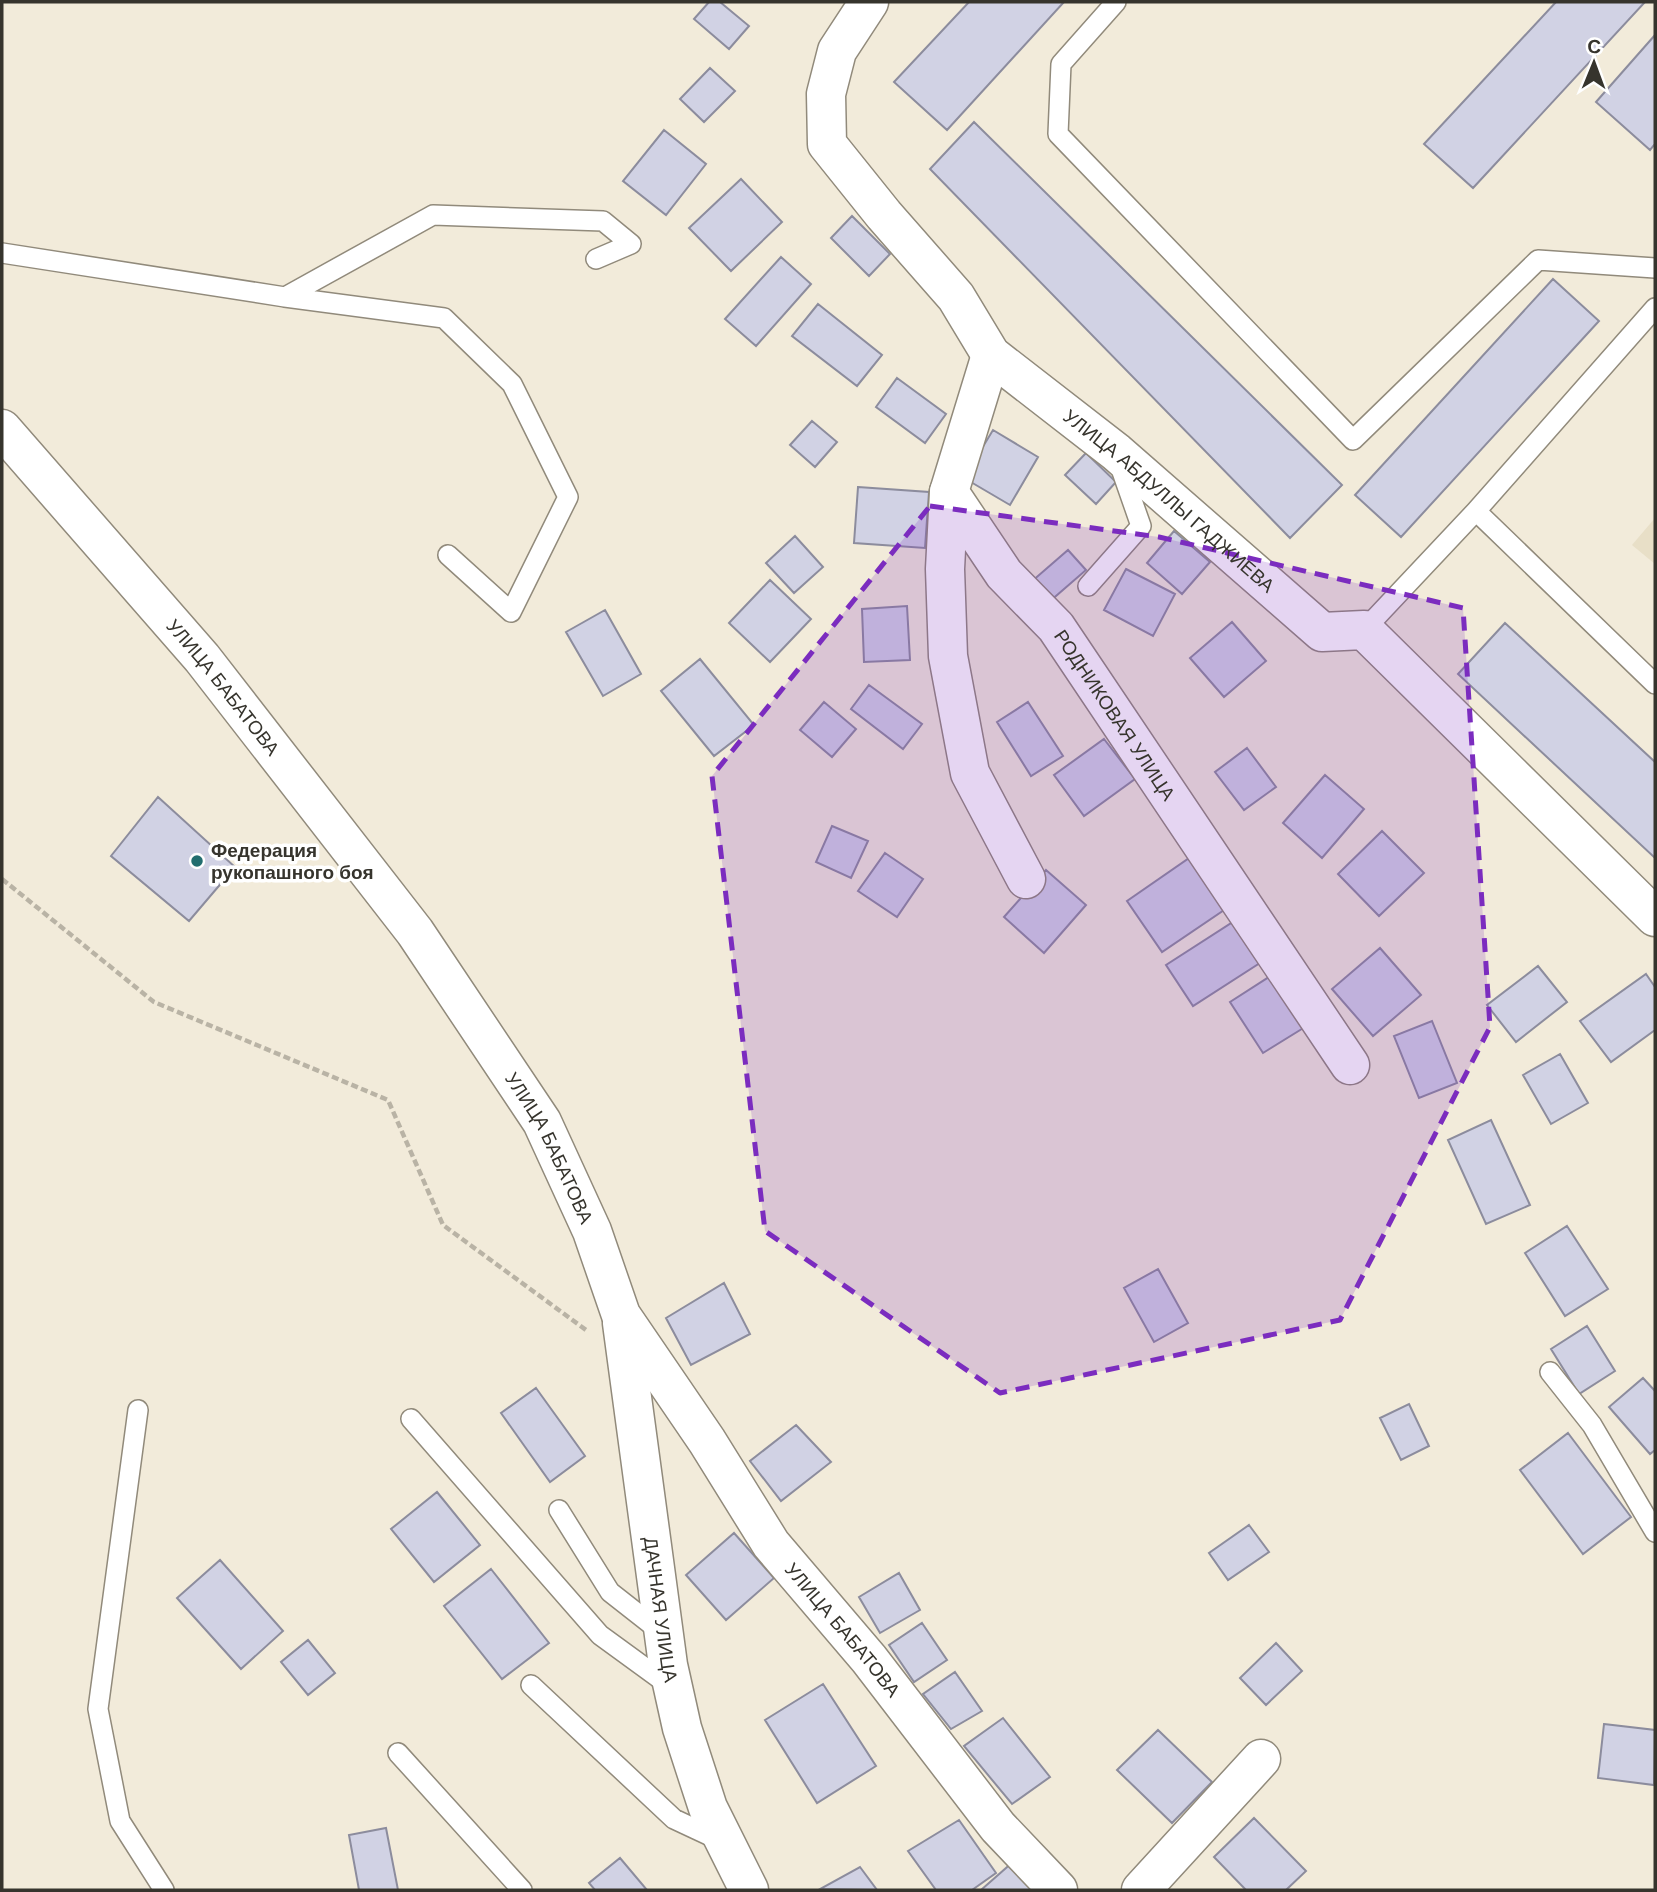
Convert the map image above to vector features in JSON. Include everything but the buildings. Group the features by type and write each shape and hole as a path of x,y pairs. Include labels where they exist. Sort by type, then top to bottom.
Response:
{"street":[{"name":"УЛИЦА АБДУЛЛЫ ГАДЖИЕВА","path":"869,2 836,51 827,94 827,144 884,215 956,297 991,355 1116,452 1322,632 1364,630"},
{"path":"991,355 949,492 945,569 948,656 970,773 1026,878"},
{"name":"УЛИЦА БАБАТОВА","path":"2,429 202,658 415,932 542,1122 592,1231 609,1326 707,1441 771,1545 869,1659 999,1827 1058,1890"},
{"name":"РОДНИКОВАЯ УЛИЦА","path":"949,492 1004,574 1056,627 1350,1065"},
{"path":"1364,630 1655,917"},
{"name":"ДАЧНАЯ УЛИЦА","path":"609,1326 662,1632 682,1728 708,1808 749,1890"},
{"path":"1141,1890 1261,1759"}],"lane":[{"path":"1116,2 1060,64 1058,134 1353,440 1538,260 1655,268"},
{"path":"285,297 433,215 603,221 631,244 596,260"},
{"path":"2,253 285,297 444,318 512,384 568,496 511,612 447,555"},
{"path":"1364,630 1476,511 1655,308"},
{"path":"1088,586 1141,526 1116,452"},
{"path":"1476,511 1655,684"},
{"path":"1550,1372 1592,1425 1655,1532"},
{"path":"138,1410 98,1709 120,1821 164,1890"},
{"path":"411,1419 600,1635 673,1688"},
{"path":"559,1510 610,1592 662,1632"},
{"path":"531,1685 674,1819 725,1843"},
{"path":"398,1753 522,1890"}],"path":[{"path":"2,879 155,1002 388,1100 443,1225 609,1326"}],"highlighted area":[{"path":"930,506 1159,537 1463,608 1490,1027 1340,1320 1000,1393 765,1231 712,776"}],"shaded area":[{"path":"1655,518 1655,564 1632,545"}],"place":[{"name":"Федерация рукопашного боя","path":"197,861"}]}
